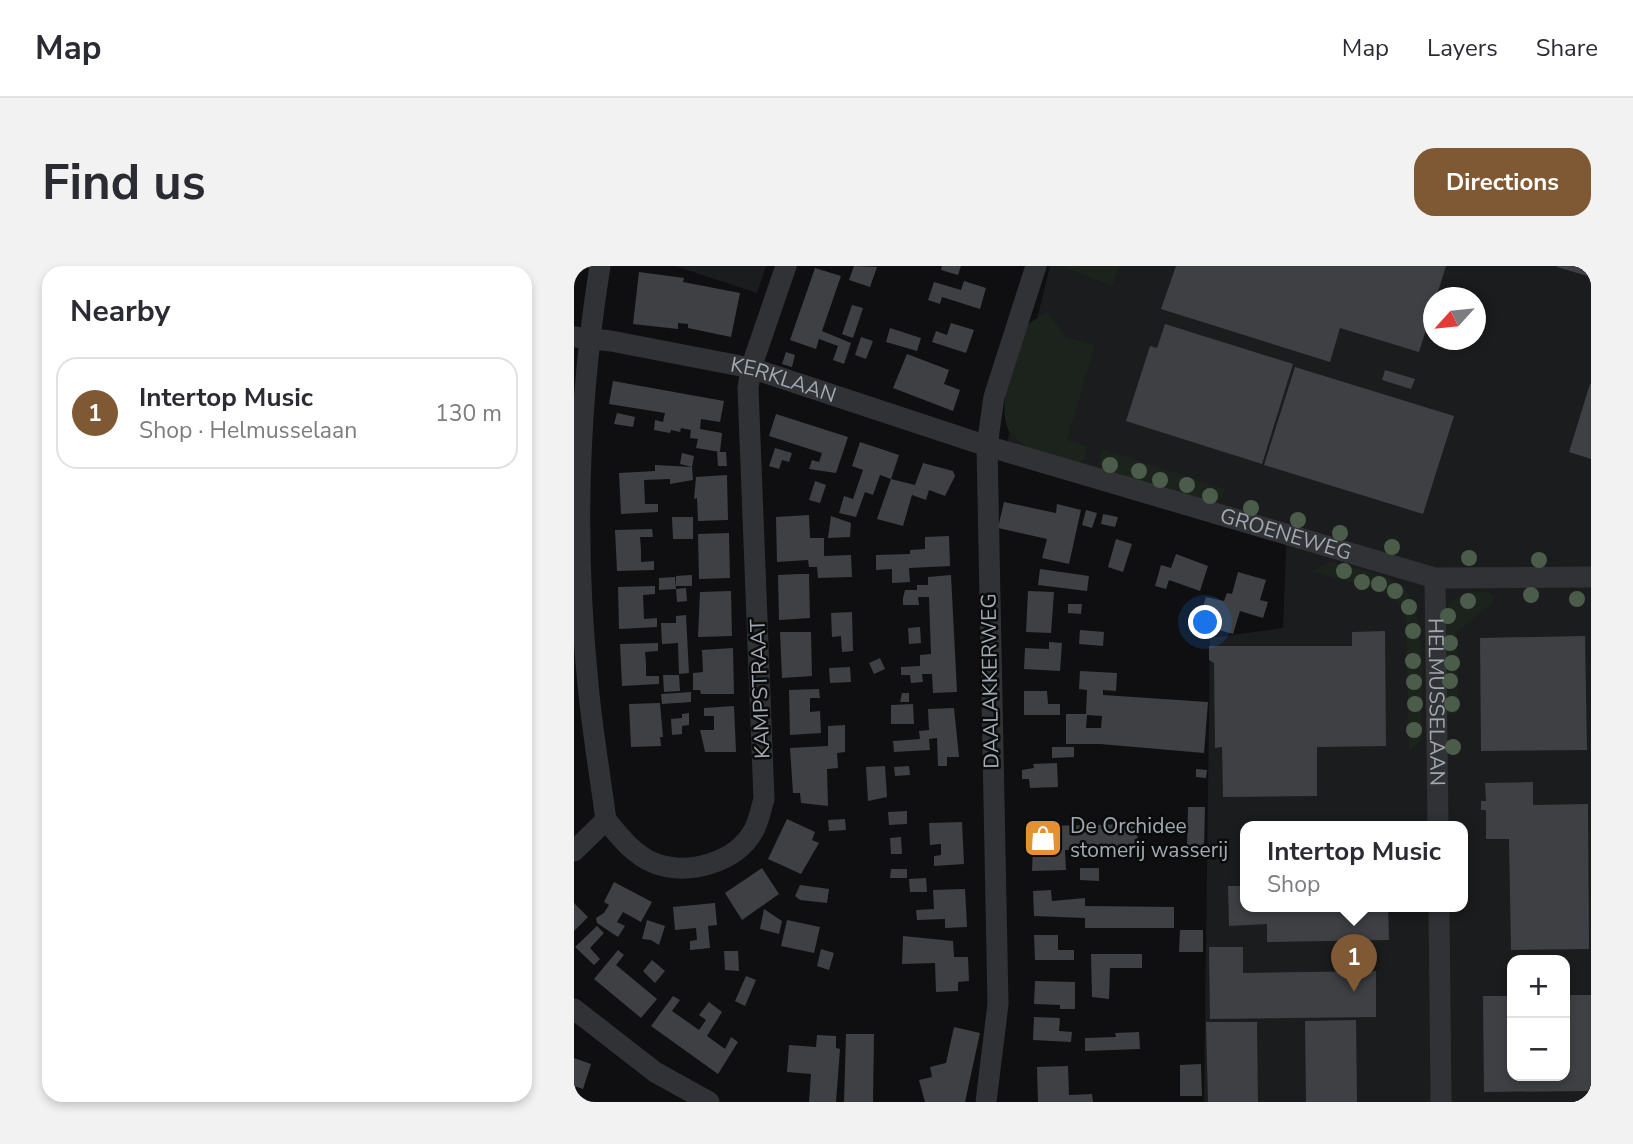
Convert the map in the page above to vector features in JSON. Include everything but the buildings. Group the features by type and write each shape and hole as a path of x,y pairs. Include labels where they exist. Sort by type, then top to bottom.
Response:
{"street":[{"path":"574,851 606,820 588,683 580,555 581,338 600,266"},
{"name":"KAMPSTRAAT","path":"606,820 628,845 653,863 689,869 722,861 754,831 764,799 748,388 751,368 786,266"},
{"name":"DAALAKKERWEG","path":"986,1102 998,1004 986,446 994,397 1036,266"},
{"name":"KERKLAAN","path":"581,338 751,368 986,446"},
{"name":"GROENEWEG","path":"986,446 1435,578 1591,577"},
{"name":"HELMUSSELAAN","path":"1435,578 1438,821"},
{"path":"1439,912 1441,1102"},
{"path":"574,1009 655,1072 709,1102"}],"shaded area":[{"path":"675,266 766,266 757,293"},
{"path":"1050,266 1591,266 1591,1102 1204,1102 1210,638 1283,628 1287,527 1006,446"},
{"path":"1062,266 1119,266 1112,286"},
{"path":"1048,312 1065,337 1095,345 1067,440 1087,446 1084,460 1075,464 1026,446 1012,435 1007,426 1005,397 1015,349 1026,327"},
{"path":"1102,449 1225,489 1221,499 1212,504 1102,472 1099,463"},
{"path":"1330,562 1387,577 1402,586 1411,598 1420,635 1423,681 1422,739 1409,752 1406,614 1392,595 1312,571"},
{"path":"1472,591 1488,592 1494,596 1493,603 1457,632 1458,714 1447,714 1442,641 1444,614 1450,603"}],"place":[{"name":"De Orchidee stomerij wasserij","path":"1043,838"},
{"name":"Intertop Music","path":"1354,992"}]}
